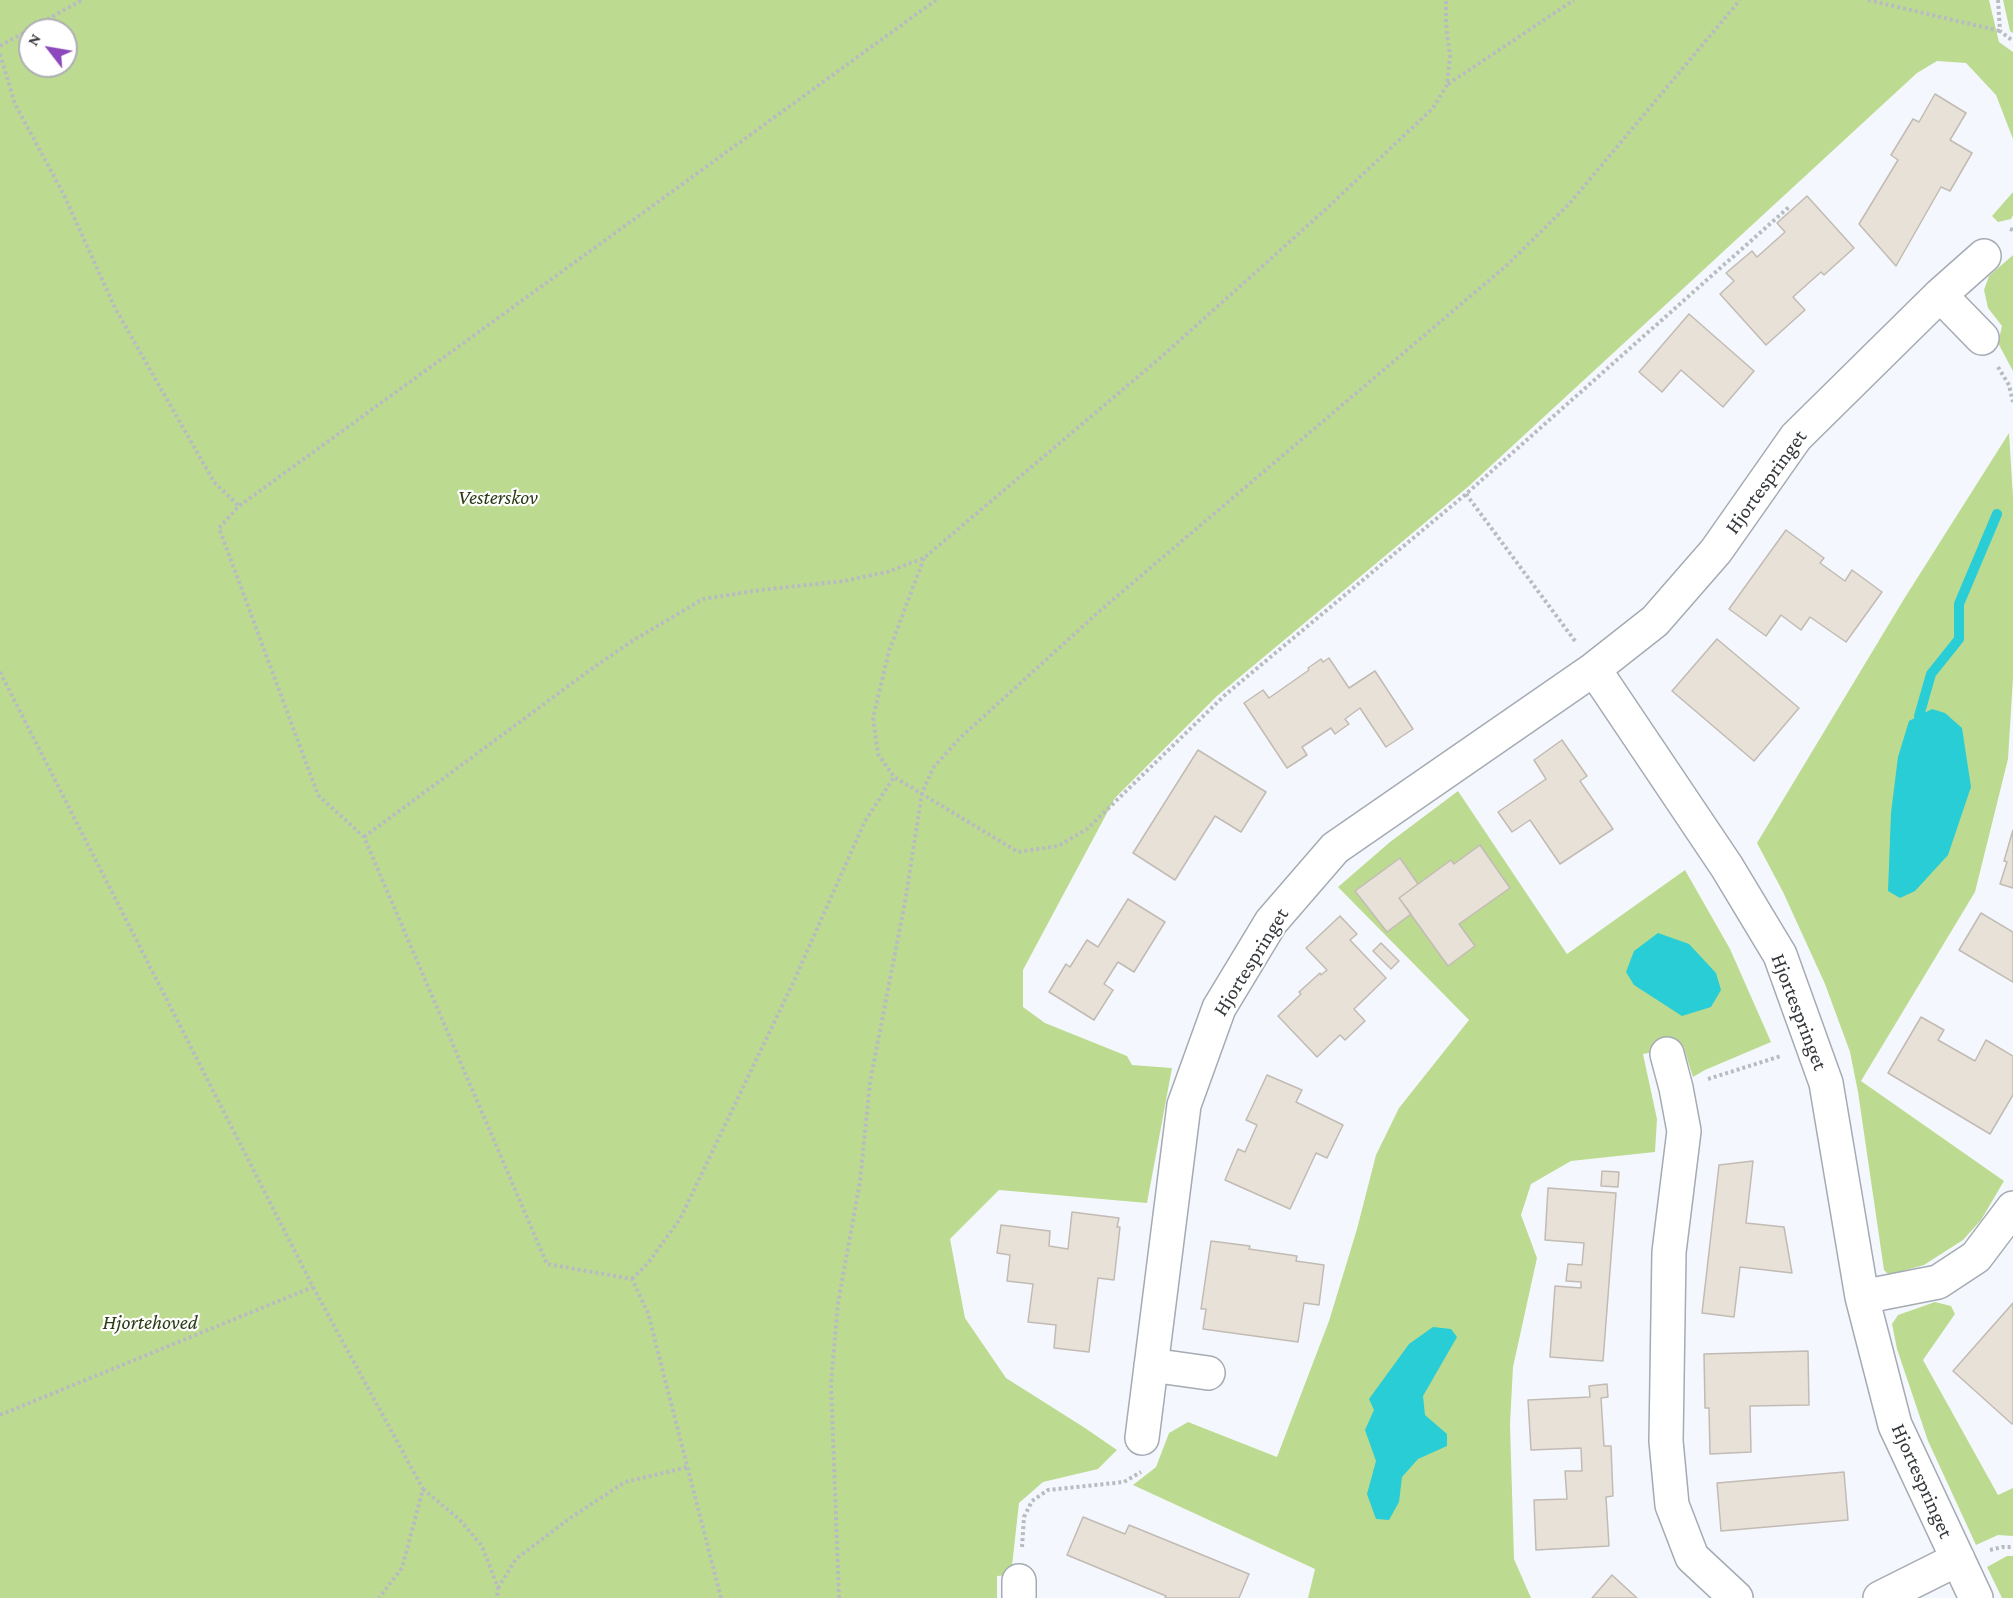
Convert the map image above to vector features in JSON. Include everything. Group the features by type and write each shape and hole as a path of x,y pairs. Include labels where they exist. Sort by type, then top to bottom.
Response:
{"street":[{"name":"Hjortespringet","path":"1142,1438 1184,1106 1219,1008 1271,922 1335,848 1594,669 1655,621 1716,551 1796,437 1940,295 1984,256"},
{"path":"1940,295 1982,338"},
{"name":"Hjortespringet","path":"1594,669 1727,867 1780,955 1826,1083 1862,1297 1895,1425 1976,1598"},
{"path":"1667,1054 1684,1131 1669,1252 1666,1441 1672,1505 1692,1557 1736,1598"},
{"path":"1862,1297 1938,1282 1976,1257 2013,1208"},
{"path":"1151,1365 1208,1373"},
{"name":"Hjortespringet","path":"1880,1598 1958,1559"}],"path":[{"path":"0,46 82,0"},
{"path":"632,1279 547,1264 364,837 318,795 219,528 239,506 936,0"},
{"path":"1446,0 1450,56 1447,85"},
{"path":"364,837 590,670 632,641 703,599 844,581 887,572 924,558 1160,358 1433,108 1447,85 1574,0"},
{"path":"839,1598 831,1383 838,1303 860,1182 870,1082 905,902 922,793 933,768 960,738 998,702 1112,600 1506,266 1570,203 1740,0"},
{"path":"1868,0 2000,31 2013,41"},
{"path":"1998,0 2000,31"},
{"path":"0,54 15,104 64,195 115,308 214,482 239,506"},
{"path":"924,558 889,651 873,718 878,754 894,777 1018,852 1058,846 1087,829 1225,695 1466,494 1789,207"},
{"path":"1466,494 1594,669"},
{"path":"0,672 313,1287 423,1489 460,1520 482,1546 498,1588"},
{"path":"632,1279 648,1263 680,1218 793,983 865,821 894,777"},
{"path":"1676,1088 1813,1047"},
{"path":"632,1279 648,1313 722,1598"},
{"path":"0,1415 313,1287"},
{"path":"1019,1589 1024,1517 1032,1502 1048,1490 1124,1482 1141,1472 1150,1450 1142,1438"},
{"path":"497,1598 498,1588 516,1559 570,1518 625,1482 688,1467"},
{"path":"379,1598 402,1568 423,1489"}],"green space":[{"name":"Vesterskov","path":"0,0 1989,0 1999,42 2013,52 2013,139 1996,95 1966,63 1937,61 1917,73 1469,486 1217,696 1115,798 1023,970 1023,1007 1045,1023 1127,1056 1132,1065 1172,1068 1147,1203 999,1190 950,1239 965,1318 1006,1378 1117,1450 1098,1469 1043,1482 1019,1503 1011,1575 997,1576 997,1598 0,1598"},
{"path":"2003,0 2013,0 2013,33 2010,31"},
{"path":"2013,192 2011,219 1998,222 1992,216"},
{"path":"2013,255 2013,371 1998,343 2002,326 1988,308 1984,290 1989,276"},
{"path":"2009,433 2013,497 2013,678 2008,759 1975,892 1861,1081 2004,1181 1981,1220 1963,1240 1924,1265 1889,1275 1884,1270 1850,1052 1825,984 1783,892 1757,843 1904,599"},
{"path":"1458,791 1567,954 1685,870 1730,949 1771,1042 1693,1077 1683,1046 1643,1054 1657,1119 1655,1152 1571,1161 1531,1184 1521,1215 1537,1258 1513,1367 1510,1424 1514,1559 1531,1598 1308,1598 1315,1569 1133,1485 1156,1467 1169,1433 1188,1422 1277,1457 1329,1321 1357,1229 1376,1155 1399,1108 1469,1020 1338,887 1390,842"},
{"path":"1935,1302 1951,1306 1955,1314 1923,1360 1998,1495 2013,1488 2013,1536 1998,1535 1976,1545 1928,1441 1897,1349 1892,1324 1898,1315"},
{"path":"2007,1556 2013,1556 2013,1598 2002,1598 1987,1567"}],"water":[{"path":"1932,709 1945,713 1962,728 1971,787 1948,855 1915,891 1900,898 1888,891 1891,813 1898,757 1909,721"},
{"path":"1658,933 1689,944 1716,973 1721,990 1711,1007 1682,1016 1634,985 1626,972 1634,951"},
{"path":"1433,1327 1451,1329 1457,1337 1423,1396 1425,1415 1447,1434 1447,1446 1418,1459 1402,1477 1399,1502 1389,1520 1376,1519 1367,1494 1376,1461 1365,1430 1374,1410 1369,1399 1409,1344"}],"building":[{"path":"1935,94 1966,113 1950,140 1972,153 1950,191 1941,187 1896,266 1859,224 1898,160 1891,155 1913,119 1919,122"},
{"path":"1807,196 1854,248 1824,275 1821,272 1793,297 1805,310 1766,345 1720,294 1734,281 1726,273 1752,251 1757,257 1785,232 1777,223"},
{"path":"1689,314 1754,371 1723,407 1681,370 1662,392 1639,372"},
{"path":"1786,530 1824,558 1820,563 1845,581 1852,570 1882,592 1846,642 1810,617 1801,630 1781,615 1766,636 1729,609"},
{"path":"1717,639 1799,708 1754,761 1672,691"},
{"path":"1329,658 1349,688 1375,671 1413,729 1386,747 1360,708 1345,719 1349,724 1335,734 1331,728 1302,747 1307,755 1287,768 1244,703 1263,690 1269,698 1321,659 1323,662"},
{"path":"1562,740 1587,776 1580,781 1613,829 1560,864 1530,820 1512,832 1498,812 1546,779 1534,760"},
{"path":"1198,750 1266,792 1241,832 1215,816 1175,880 1133,853"},
{"path":"2013,830 2013,888 2000,884"},
{"path":"1480,845 1510,888 1459,924 1475,946 1448,966 1399,898 1451,860 1454,864"},
{"path":"1400,858 1418,884 1399,898 1411,914 1387,932 1355,891"},
{"path":"1128,899 1165,922 1134,972 1118,962 1104,984 1113,990 1094,1020 1049,992 1066,964 1070,967 1087,940 1098,947"},
{"path":"1981,913 2013,932 2013,982 1959,950"},
{"path":"1340,916 1357,934 1350,940 1386,978 1354,1009 1365,1021 1345,1040 1340,1035 1317,1057 1278,1016 1301,994 1299,992 1320,973 1321,975 1327,970 1306,948"},
{"path":"1381,943 1399,961 1391,969 1373,951"},
{"path":"1921,1017 1944,1030 1938,1040 1975,1061 1986,1040 2013,1056 2013,1095 1990,1134 1888,1073"},
{"path":"1267,1075 1302,1090 1296,1102 1343,1125 1327,1158 1316,1153 1290,1209 1225,1180 1238,1149 1245,1152 1257,1125 1246,1120"},
{"path":"1753,1161 1746,1223 1784,1227 1792,1273 1740,1267 1734,1317 1702,1313 1719,1165"},
{"path":"1602,1171 1619,1172 1618,1187 1601,1186"},
{"path":"1548,1188 1616,1193 1603,1361 1550,1357 1555,1286 1581,1288 1581,1282 1566,1281 1568,1264 1582,1265 1584,1243 1545,1240"},
{"path":"1072,1212 1119,1218 1114,1280 1098,1278 1089,1352 1054,1348 1056,1325 1028,1322 1033,1284 1007,1281 1010,1255 997,1253 1001,1225 1050,1231 1049,1246 1068,1249"},
{"path":"1211,1241 1250,1246 1249,1249 1297,1256 1296,1261 1324,1265 1319,1305 1304,1303 1298,1342 1203,1329 1206,1309 1201,1309"},
{"path":"2013,1303 2013,1423 2012,1424 1953,1371"},
{"path":"1808,1351 1809,1405 1750,1406 1751,1452 1710,1454 1709,1408 1705,1408 1704,1354"},
{"path":"1607,1384 1608,1397 1601,1398 1604,1446 1611,1446 1613,1496 1606,1497 1609,1546 1536,1550 1534,1500 1567,1499 1565,1471 1582,1471 1581,1448 1531,1450 1528,1400 1590,1397 1589,1386"},
{"path":"1844,1472 1848,1520 1721,1531 1717,1483"},
{"path":"1083,1517 1125,1534 1129,1525 1249,1574 1239,1598 1165,1598 1166,1596 1067,1555"},
{"path":"1612,1575 1637,1598 1592,1598"}],"waterway":[{"path":"1919,716 1931,674 1959,639 1959,604 1997,514"}],"park label":[{"name":"Hjortehoved","path":"150,1323"}]}
